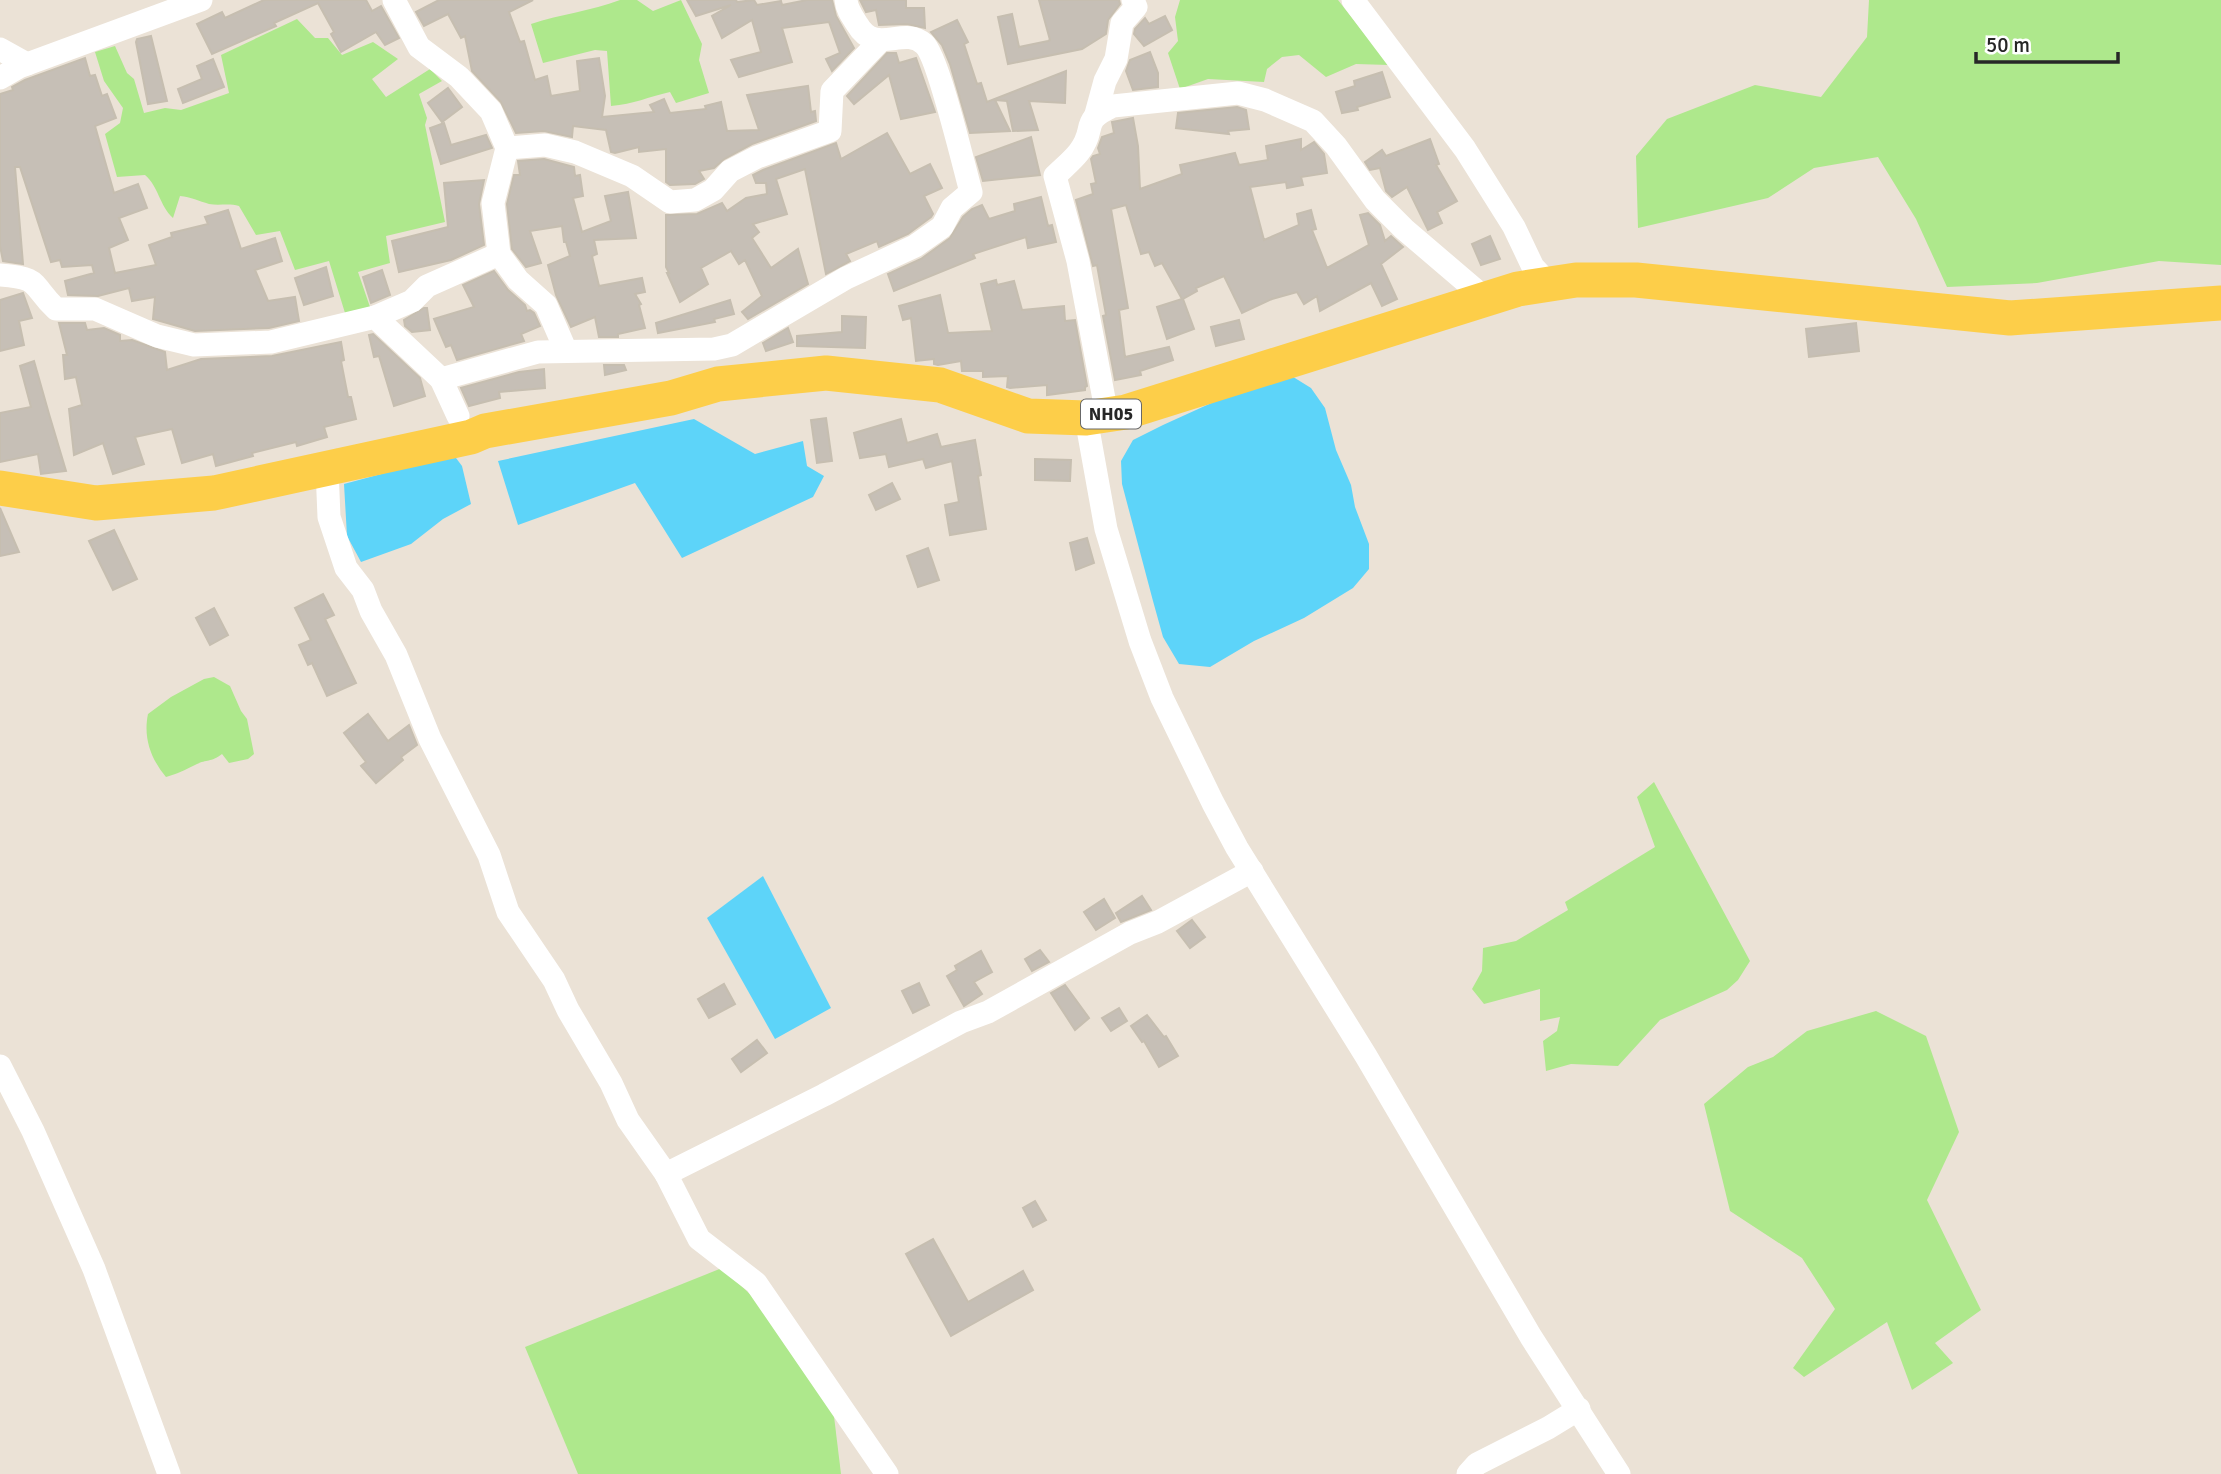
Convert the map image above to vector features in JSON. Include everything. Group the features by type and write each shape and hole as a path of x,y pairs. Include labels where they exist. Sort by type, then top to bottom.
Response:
{"main road":[{"name":"NH05","path":"0,488 96,503 214,493 471,437 485,431 671,398 718,384 826,373 940,385 1028,416 1096,417 1126,412 1518,289 1576,280 1636,280 2010,318 2221,303"}],"street":[{"path":"0,78 27,64 201,0"},
{"path":"394,0 419,47 459,77 491,111 507,148 493,204 499,254 518,280 546,305 566,351"},
{"path":"441,379 538,352 714,349 732,345 846,278 915,246 942,227 952,208 971,192 937,70 923,43 911,37 876,41 861,32 847,8 846,0"},
{"path":"1133,0 1136,7 1122,23 1116,59 1105,81 1096,114 1090,122 1088,136 1079,152 1055,176 1078,261 1106,529 1140,641 1162,698 1213,803 1531,1337 1619,1474"},
{"path":"1353,0 1465,149 1514,227 1533,267 1549,284"},
{"path":"507,148 545,145 575,152 632,176 670,201 695,200 713,190 730,171 739,166 830,131 832,91 880,41"},
{"path":"0,49 27,64"},
{"path":"1096,114 1113,106 1238,93 1265,100 1313,121 1336,146 1375,200 1404,229 1486,299"},
{"path":"0,275 22,277 34,282 56,309 95,309 158,336 194,345 271,342 375,317 412,301 427,286 499,254"},
{"path":"375,317 441,379 458,416"},
{"path":"327,469 329,517 346,568 363,590 371,611 396,655 430,739 489,855 508,912 554,980 568,1010 611,1083 628,1120 666,1174 699,1239 756,1283 887,1474"},
{"path":"666,1174 824,1095 961,1022 988,1012 1130,933 1158,922 1252,870"},
{"path":"0,1066 33,1131 94,1269 169,1474"},
{"path":"1468,1474 1477,1464 1579,1409"}],"green space":[{"path":"620,0 637,0 653,11 681,0 702,44 699,60 709,93 676,103 670,92 611,106 607,51 595,50 543,63 531,24"},
{"path":"1180,0 1338,0 1389,65 1356,64 1326,77 1299,55 1282,57 1267,69 1264,82 1208,79 1180,89 1168,53 1178,41 1175,17"},
{"path":"1869,0 2221,0 2221,265 2159,261 2037,283 1947,287 1916,219 1878,157 1814,168 1768,198 1638,228 1636,156 1667,119 1755,85 1821,97 1867,37"},
{"path":"297,19 315,38 328,38 342,55 373,42 398,59 372,79 386,97 430,69 442,81 419,94 427,118 425,125 445,222 386,236 390,263 358,272 370,307 345,313 329,261 295,270 280,231 256,235 239,206 209,204 180,196 173,218 145,175 117,177 105,134 120,123 123,108 104,81 95,52 115,46 127,73 134,79 144,113 165,108 181,110 229,93 221,55"},
{"path":"214,677 230,686 247,719 254,754 248,759 229,763 222,754 166,777 150,748 148,714 171,697 204,679"},
{"path":"1654,782 1750,961 1738,980 1727,990 1660,1020 1618,1066 1571,1064 1546,1071 1543,1041 1557,1031 1560,1017 1540,1021 1540,989 1484,1004 1472,989 1482,971 1483,948 1516,941 1568,910 1565,902 1655,847 1637,797"},
{"path":"1876,1011 1926,1036 1959,1132 1927,1200 1981,1310 1935,1343 1953,1363 1912,1390 1887,1322 1804,1377 1793,1368 1835,1309 1802,1258 1730,1211 1704,1104 1748,1067 1773,1057 1807,1031"},
{"path":"722,1268 751,1295 833,1408 841,1474 578,1474 525,1347"}],"water":[{"path":"1290,375 1311,388 1325,408 1336,450 1351,485 1355,507 1369,544 1369,569 1353,588 1304,618 1254,641 1210,667 1179,664 1163,637 1122,484 1121,461 1133,440 1262,380"},
{"path":"694,419 755,454 803,441 807,466 824,476 813,497 682,558 635,483 518,525 498,461"},
{"path":"456,458 462,466 471,504 443,519 411,544 361,562 347,536 344,484 437,459"},
{"path":"763,876 831,1008 775,1039 707,918"}],"building":[{"path":"264,0 366,0 372,11 381,6 399,38 385,45 376,32 341,52 331,34 334,32 318,3 274,23 276,26 212,54 197,24 222,12 225,18"},
{"path":"439,0 533,0 509,12 520,42 524,41 535,80 547,76 551,96 580,91 577,61 599,58 605,96 602,117 654,112 650,105 664,99 670,113 706,109 705,106 721,102 727,131 759,130 747,95 808,86 811,112 815,111 816,121 752,144 724,159 714,168 699,171 704,179 695,184 670,185 666,182 666,149 639,152 639,147 615,153 611,152 606,130 573,126 572,137 544,131 516,133 501,102 472,71 465,36 461,38 448,14 424,26 416,12"},
{"path":"687,0 754,0 757,5 781,1 782,5 807,0 832,0 836,16 854,48 832,71 826,59 840,53 829,22 782,28 792,62 739,77 731,60 761,52 752,20 722,38 712,16 731,5 696,16"},
{"path":"860,0 906,0 906,8 924,8 925,28 907,24 879,25 876,10 866,12"},
{"path":"1039,0 1119,0 1120,4 1108,20 1106,34 1082,49 1008,64 998,17 1012,14 1019,47 1048,41 1050,40"},
{"path":"1165,16 1172,30 1144,46 1134,34 1135,29 1145,18 1149,24"},
{"path":"957,20 968,42 964,44 977,84 981,83 987,102 1066,71 1065,103 1029,101 1038,130 1013,131 1007,101 995,100 1010,131 970,133 950,64 942,45 931,32"},
{"path":"151,36 167,101 148,104 136,42 137,39"},
{"path":"1150,52 1158,73 1158,87 1133,90 1126,71 1130,60"},
{"path":"887,53 896,53 899,63 916,58 935,112 901,119 889,75 854,104 847,96"},
{"path":"85,58 90,76 95,75 102,96 107,94 116,118 95,126 114,193 138,184 147,208 119,218 128,240 109,248 115,273 156,265 149,245 172,237 171,233 208,224 205,217 228,210 241,249 275,238 282,261 255,270 268,301 295,297 299,321 269,328 195,331 153,319 155,297 132,301 129,288 98,296 68,295 65,281 94,273 92,265 62,267 60,260 51,262 20,167 15,167 23,264 3,261 0,246 0,94 13,90 12,87 25,80"},
{"path":"213,59 224,87 183,103 178,89 202,79 197,66"},
{"path":"1382,72 1390,97 1357,107 1358,110 1342,113 1336,92 1355,86 1354,81"},
{"path":"448,88 462,107 442,122 428,103"},
{"path":"1237,107 1246,110 1249,129 1228,131 1229,134 1176,128 1178,113"},
{"path":"1133,118 1138,146 1140,189 1182,174 1180,165 1235,153 1239,165 1268,160 1266,146 1301,139 1301,150 1314,142 1324,154 1327,173 1301,177 1303,185 1287,188 1286,182 1250,187 1264,240 1299,225 1297,214 1311,210 1316,229 1312,230 1327,268 1369,245 1360,215 1368,213 1380,225 1385,241 1391,236 1403,247 1381,264 1397,299 1382,306 1371,283 1320,311 1317,296 1304,304 1297,292 1272,299 1242,313 1224,276 1196,288 1197,291 1183,299 1194,329 1167,339 1157,307 1182,299 1162,263 1155,266 1149,252 1141,254 1126,205 1111,209 1128,308 1119,310 1125,357 1169,347 1173,360 1140,371 1141,375 1115,380 1097,265 1093,266 1076,200 1093,194 1091,184 1096,183 1091,159 1100,154 1098,148 1102,137 1114,133 1112,122"},
{"path":"444,123 451,145 486,135 492,148 441,164 430,128"},
{"path":"887,133 910,174 930,164 942,188 924,196 933,214 931,217 908,234 879,247 877,241 846,254 850,261 826,274 805,169 776,179 787,214 753,224 759,232 752,238 771,268 798,249 808,284 748,319 742,312 762,296 745,260 739,264 731,251 701,268 708,284 680,302 666,267 666,215 697,214 722,203 727,211 746,198 767,194 766,183 756,183 753,175 763,170 836,143 841,159"},
{"path":"1031,137 1040,175 983,181 976,157"},
{"path":"1430,139 1439,164 1436,165 1457,201 1437,212 1442,223 1428,230 1407,187 1392,197 1386,191 1380,168 1370,170 1365,162 1382,150 1386,156"},
{"path":"544,159 574,167 575,176 580,175 583,196 573,198 582,232 611,221 605,196 628,192 636,238 594,240 597,254 592,256 599,286 642,278 645,292 635,294 641,304 639,305 645,328 618,334 618,337 599,337 595,317 571,327 556,295 548,265 570,256 564,242 562,226 530,231 541,263 526,267 512,249 507,204 514,175 520,175 518,161"},
{"path":"484,180 479,204 484,245 451,260 399,272 392,241 448,227 444,183"},
{"path":"1041,197 1048,226 1052,225 1056,242 1028,248 1026,237 973,254 975,258 894,291 888,274 921,259 950,238 963,217 972,209 982,205 989,219 1015,211 1014,204"},
{"path":"1490,236 1500,259 1481,265 1472,244"},
{"path":"326,267 333,296 304,305 295,278"},
{"path":"382,270 390,295 371,303 363,277"},
{"path":"494,271 508,290 525,305 527,311 534,313 540,326 521,334 524,341 457,360 451,345 446,347 434,319 474,307 463,285"},
{"path":"996,280 997,285 1014,281 1022,310 1064,306 1065,321 1075,320 1087,386 1085,390 1047,395 1047,385 1010,388 1007,387 1008,376 983,377 983,371 962,371 961,361 938,365 934,364 934,359 916,361 911,318 903,320 899,306 940,295 948,333 992,331 981,284"},
{"path":"23,293 32,318 19,321 24,345 0,351 0,300"},
{"path":"730,300 734,314 714,319 715,322 658,333 656,323"},
{"path":"427,308 430,330 412,332 405,326 404,320"},
{"path":"842,316 866,317 865,348 797,346 797,336 842,332"},
{"path":"1239,320 1244,339 1216,346 1211,327"},
{"path":"59,323 85,323 87,330 104,328 120,335 120,341 132,340 165,352 167,370 201,359 272,356 341,342 344,360 341,361 348,397 351,397 356,419 324,427 327,437 297,446 296,442 252,453 253,456 216,466 213,454 182,463 172,429 135,437 144,464 113,474 103,443 74,455 69,409 82,405 76,377 65,379 63,355 67,355"},
{"path":"1856,323 1859,351 1809,357 1806,329"},
{"path":"788,328 793,342 766,351 763,343"},
{"path":"373,334 420,378 425,396 394,406 379,356 374,357 369,335"},
{"path":"34,361 66,471 41,474 38,454 0,462 0,413 31,407 20,366"},
{"path":"604,365 624,365 626,370 605,375"},
{"path":"544,369 545,388 499,392 500,398 469,406 461,388 519,372"},
{"path":"826,418 832,461 817,463 811,420"},
{"path":"901,419 907,443 937,434 941,447 975,440 986,529 950,535 945,505 959,502 952,461 926,468 923,459 889,467 886,454 860,458 854,433"},
{"path":"1035,459 1071,460 1070,481 1035,480"},
{"path":"892,483 900,499 876,510 869,495"},
{"path":"0,508 19,552 0,556"},
{"path":"114,530 137,579 113,590 89,541"},
{"path":"1087,538 1094,563 1076,570 1070,543"},
{"path":"928,548 939,580 918,587 907,556"},
{"path":"323,594 334,615 325,619 356,683 327,696 312,663 308,665 299,645 311,640 295,608"},
{"path":"214,608 228,635 210,645 196,618"},
{"path":"368,714 388,741 409,725 417,745 376,783 361,766 366,762 344,733"},
{"path":"1142,896 1151,910 1121,922 1116,913"},
{"path":"1104,899 1115,918 1096,930 1084,912"},
{"path":"1192,920 1205,937 1190,948 1177,931"},
{"path":"1040,950 1049,962 1032,971 1025,959"},
{"path":"981,951 992,972 974,982 982,994 964,1006 947,976 957,970 955,966"},
{"path":"919,983 929,1005 913,1013 902,991"},
{"path":"724,984 735,1004 709,1018 698,999"},
{"path":"1065,985 1089,1018 1075,1030 1051,993"},
{"path":"1119,1008 1127,1021 1111,1031 1102,1018"},
{"path":"1147,1015 1164,1037 1166,1036 1178,1056 1159,1067 1144,1041 1142,1042 1131,1026"},
{"path":"757,1040 767,1053 741,1072 732,1059"},
{"path":"1035,1201 1046,1220 1033,1227 1023,1208"},
{"path":"933,1239 968,1302 1023,1271 1033,1290 951,1336 906,1254"}]}
